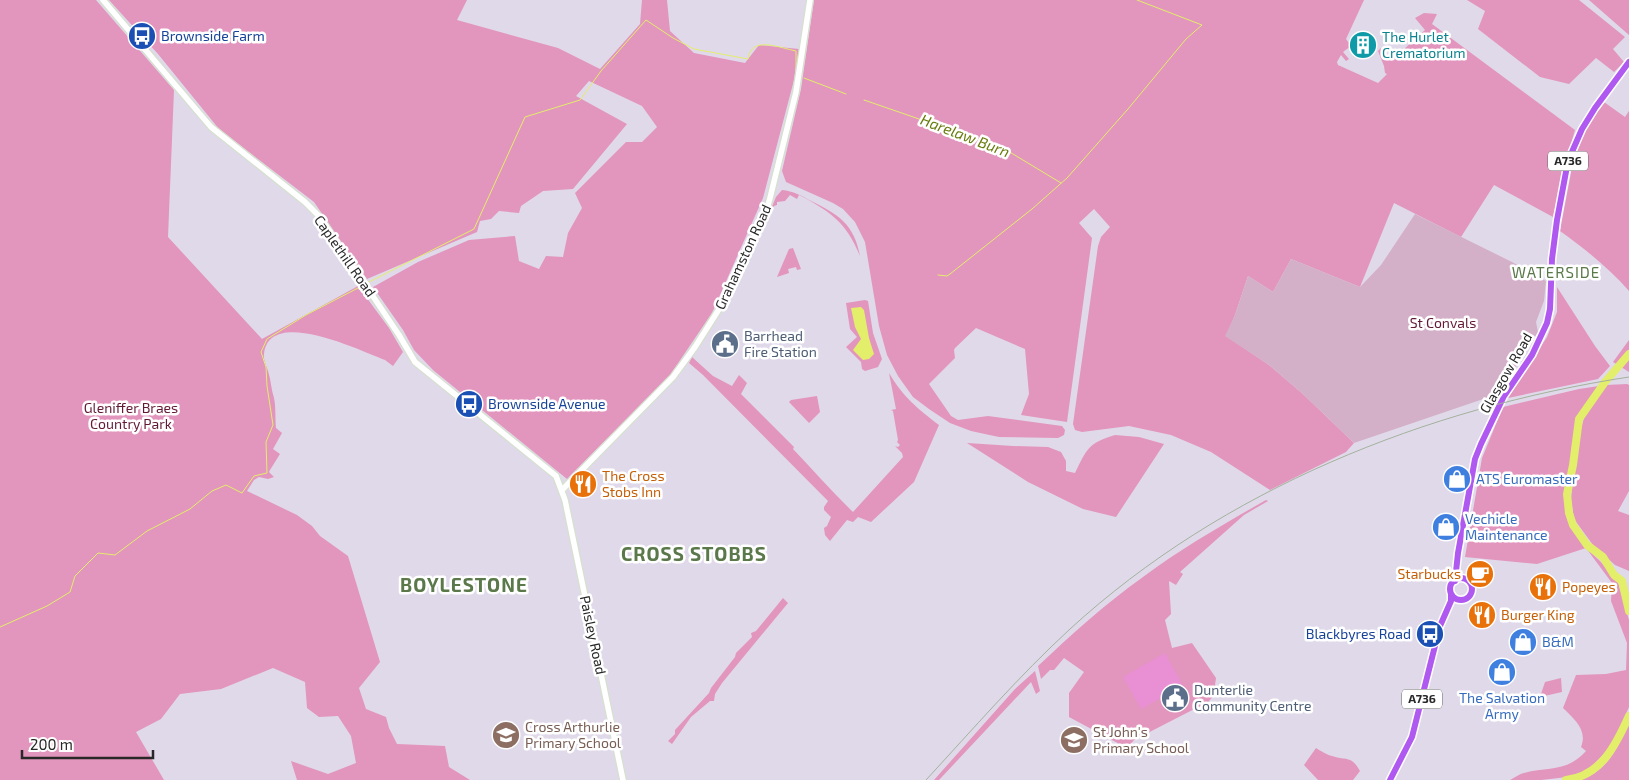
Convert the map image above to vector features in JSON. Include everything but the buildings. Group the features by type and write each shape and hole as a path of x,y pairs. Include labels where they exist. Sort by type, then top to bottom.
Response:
{"main road":[{"name":"Grahamston Road","path":"562,490 673,377 723,305 752,244 770,198 796,92 810,0"},
{"name":"Caplethill Road","path":"105,2 211,127 305,202 319,216 415,362 551,470 562,490"},
{"name":"Glasgow Road","path":"1390,780 1412,737 1440,626 1452,601 1450,588 1455,581 1475,459 1504,396 1532,355 1547,323 1550,309 1552,259 1557,220 1568,161 1575,142 1595,108 1629,62"},
{"name":"Paisley Road","path":"562,490 623,780"},
{"path":"1445,615 1466,598 1471,591 1470,584 1457,562"},
{"path":"1455,581 1460,579 1466,580"},
{"path":"1452,594 1456,599 1466,598"}],"green space":[{"name":"Gleniffer Braes Country Park","path":"0,0 96,0 174,90 168,237 262,339 358,286 389,328 403,352 393,366 385,360 337,341 317,336 298,332 282,333 270,340 264,356 275,402 276,428 282,433 273,449 280,454 269,472 274,477 268,479 259,477 254,480 247,491 297,515 312,526 320,536 348,556 380,662 359,688 366,709 386,717 397,744 445,746 449,767 470,780 297,780 291,761 328,774 356,763 351,736 338,716 319,717 307,708 305,682 273,668 221,689 180,694 161,719 136,732 164,780 0,780"},
{"path":"109,0 467,0 457,20 558,48 600,69 640,24 642,0 667,0 670,31 694,53 745,63 759,45 799,49 794,80 763,198 712,313 670,375 567,479 433,370 414,350 403,330 373,287 418,262 469,240 515,236 519,261 539,269 546,256 563,257 568,233 582,208 575,193 626,142 642,142 657,127 642,106 589,81 576,96 627,124 573,189 543,191 521,206 519,213 499,211 491,219 480,221 477,232 367,279 314,202 219,129 158,54"},
{"path":"814,0 1364,0 1346,39 1351,46 1343,52 1349,59 1346,61 1341,55 1337,62 1338,65 1378,83 1387,74 1378,51 1381,48 1391,61 1425,30 1415,18 1424,13 1437,14 1432,24 1575,130 1553,217 1494,185 1461,237 1394,203 1360,287 1291,259 1273,292 1248,276 1226,336 1269,365 1304,395 1354,443 1346,452 1270,490 1211,452 1171,435 1129,426 1082,432 1075,430 1073,424 1098,246 1101,237 1110,227 1094,209 1079,223 1092,238 1067,422 1021,415 1029,394 1025,349 976,328 955,348 955,358 929,384 951,416 958,420 988,416 1062,426 1065,430 1064,435 1058,438 999,437 971,431 950,423 913,397 898,376 887,355 879,326 865,242 855,222 843,209 833,203 786,182 782,171 801,89"},
{"path":"1467,0 1579,0 1625,37 1613,49 1624,62 1614,72 1596,58 1569,84 1540,77 1478,29 1485,11"},
{"path":"1589,0 1629,0 1629,35"},
{"path":"1604,102 1625,117 1629,111 1629,291 1596,259 1560,231 1573,162 1586,128"},
{"path":"782,190 799,195 797,199 790,195 785,201 777,202 777,205 774,206 761,233 776,197"},
{"path":"800,195 821,206 844,222 854,236 860,256 855,244 836,219"},
{"name":"St Convals","path":"1415,214 1546,281 1544,301 1536,322 1538,332 1498,394 1354,443 1304,395 1269,365 1225,336 1235,315 1248,276 1273,292 1291,259 1360,287 1381,265"},
{"path":"793,248 801,269 797,270 796,267 788,269 789,273 777,277 789,249"},
{"path":"1557,287 1610,366 1598,379 1508,398 1547,337 1557,312"},
{"path":"868,301 873,333 882,359 878,367 865,371 862,369 861,362 846,347 857,337 850,329 846,303"},
{"path":"1629,340 1629,372 1613,362"},
{"path":"692,357 713,376 732,386 739,375 747,383 741,394 794,447 793,449 853,512 903,457 902,453 895,446 898,447 900,445 897,442 893,411 891,410 896,409 889,373 911,402 939,425 914,482 871,522 858,517 853,522 847,520 830,541 825,535 824,528 831,517 824,510 828,501 689,363"},
{"path":"1606,385 1629,385 1629,491 1618,511 1629,515 1629,571 1615,565 1593,545 1574,519 1571,499 1577,443 1584,418"},
{"path":"1599,386 1579,416 1572,445 1566,506 1571,527 1586,548 1537,564 1465,557 1482,458 1503,407"},
{"path":"817,396 820,412 809,423 789,402 791,400"},
{"path":"1115,435 1139,437 1164,444 1116,517 1083,509 1028,482 967,443 1048,447 1061,452 1066,461 1066,471 1075,473 1089,448 1099,441"},
{"path":"1266,500 1268,501 1244,515 1180,572 1183,574 1176,585 1169,581 1171,614 1165,620 1172,648 1192,643 1216,678 1215,685 1218,691 1208,702 1134,740 1127,748 1069,717 1069,693 1084,672 1064,658 1054,670 1050,670 1041,679 1038,666 1115,598 1158,566"},
{"path":"1586,548 1618,582 1629,620 1629,707 1611,747 1588,770 1576,776 1541,780 1510,780 1524,773 1564,766 1579,758 1586,751 1581,747 1583,735 1579,725 1563,708 1576,675 1606,674 1626,670 1627,643 1611,601 1612,583"},
{"path":"783,598 788,603 722,683 715,694 714,701 710,701 691,717 672,744 668,741 675,734 675,730 709,693 736,653 752,637 751,633 756,631"},
{"path":"1035,671 1040,691 1036,694 1031,682 939,780 934,780 1015,689"},
{"path":"1561,678 1562,692 1540,697 1545,682"},
{"path":"1629,722 1629,780 1580,780 1590,776 1611,757"},
{"path":"1316,748 1324,753 1348,759 1360,771 1353,780 1318,780 1304,765"}],"shaded area":[{"path":"861,307 864,310 874,354 869,359 863,360 853,350 861,339 855,327 851,308"},
{"path":"1165,653 1183,686 1141,709 1123,677"}],"waterway":[{"path":"938,275 947,276 950,274 1032,209 1067,178 1186,39 1202,25 1137,0"},
{"path":"369,282 474,229 525,117 580,100 601,71 646,20 694,49 748,59 750,52 760,45 796,51 796,71"},
{"path":"804,78 846,94"},
{"name":"Harelaw Burn","path":"864,100 1003,148 1061,183"},
{"path":"0,627 47,606 70,592 75,576 98,553 115,555 147,531 190,509 212,491 226,485 242,493 254,476 267,473 266,442 273,425 266,367 261,352 267,339 306,315 358,288"},
{"path":"1629,354 1605,382 1579,419 1567,494 1569,513 1573,525 1587,545 1603,557 1614,575 1622,581 1629,611"},
{"path":"1566,780 1578,777 1598,766 1613,748 1629,716"}],"railway":[{"path":"926,780 1014,684 1070,629 1130,579 1193,535 1261,496 1331,462 1403,433 1478,410 1553,391 1629,377"}],"place":[{"name":"Brownside Farm","path":"142,36"},
{"name":"The Hurlet Crematorium","path":"1363,45"},
{"name":"Barrhead Fire Station","path":"725,344"},
{"name":"Brownside Avenue","path":"469,404"},
{"name":"ATS Euromaster","path":"1457,479"},
{"name":"The Cross Stobs Inn","path":"583,484"},
{"name":"Vechicle Maintenance","path":"1446,527"},
{"name":"Starbucks","path":"1480,574"},
{"name":"Popeyes","path":"1543,587"},
{"name":"Burger King","path":"1482,615"},
{"name":"Blackbyres Road","path":"1430,634"},
{"name":"B&M","path":"1523,642"},
{"name":"The Salvation Army","path":"1502,672"},
{"name":"Dunterlie Community Centre","path":"1175,698"},
{"name":"Cross Arthurlie Primary School","path":"506,735"},
{"name":"St John's Primary School","path":"1074,740"}],"district":[{"name":"WATERSIDE","path":"1556,273"},
{"name":"CROSS STOBBS","path":"694,554"},
{"name":"BOYLESTONE","path":"464,585"}]}
